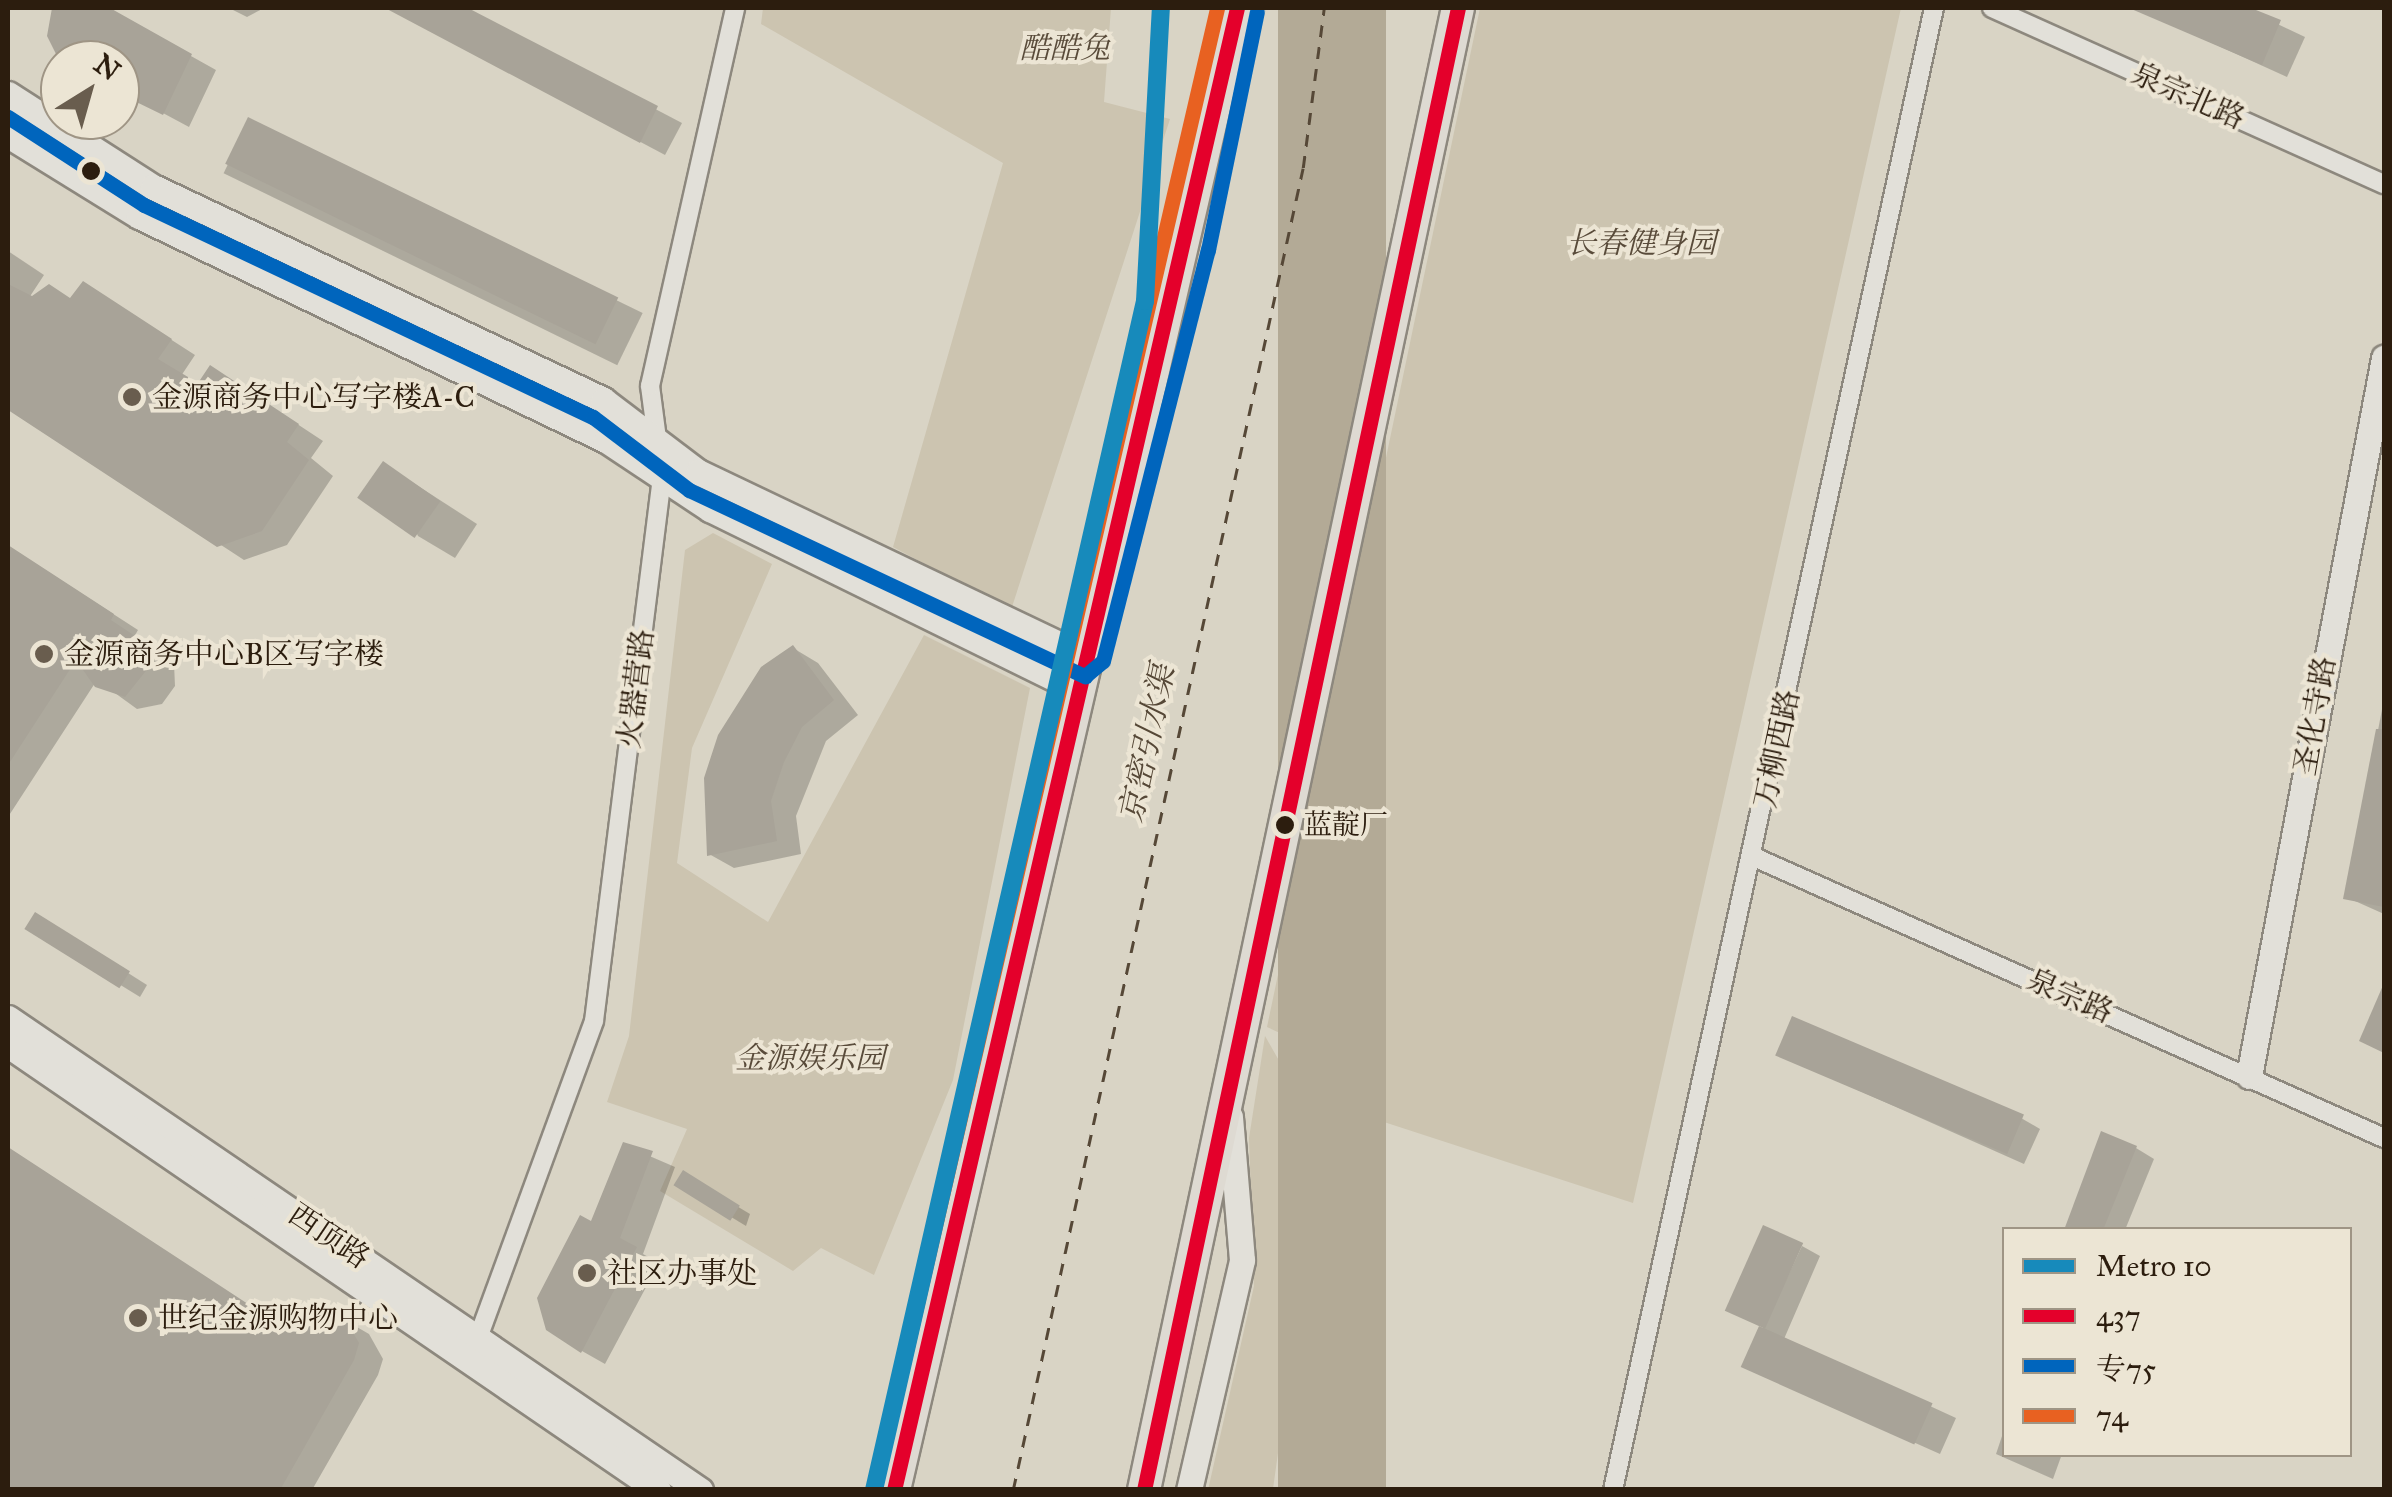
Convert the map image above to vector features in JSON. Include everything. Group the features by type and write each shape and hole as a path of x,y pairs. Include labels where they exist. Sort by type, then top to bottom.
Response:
{"highway":[{"path":"894,1490 1076,689 1189,245 1237,8"},
{"path":"1149,1480 1227,1090 1458,8"}],"street":[{"name":"火器营路","path":"474,1348 594,1021 662,477 662,444 650,386 735,8"},
{"name":"万柳西路","path":"1613,1490 1754,857 1934,8"},
{"name":"泉宗北路","path":"1992,8 2384,184"},
{"path":"8,94 153,187 603,400 698,472 1084,656"},
{"path":"8,135 139,216 606,440 662,477 1076,689"},
{"name":"圣化寺路","path":"2249,1076 2384,358"},
{"name":"泉宗路","path":"1754,857 2384,1138"},
{"name":"西顶路","path":"8,1018 474,1348 654,1488"},
{"name":"西顶路","path":"8,1045 700,1490"},
{"path":"1189,1490 1242,1260 1227,1090"}],"green space":[{"name":"酷酷兔","path":"763,8 1111,8 1104,102 1170,119 1011,610 893,547 1003,163 761,24"},
{"name":"长春健身园","path":"1480,8 1901,8 1633,1203 1301,1095 1306,1045 1267,1027"},
{"name":"金源娱乐园","path":"713,533 772,564 692,748 677,863 768,922 924,635 1030,688 953,1080 874,1275 821,1248 793,1271 660,1191 687,1129 607,1102 629,1036 685,550"},
{"path":"1265,1036 1322,1136 1273,1489 1208,1490 1254,1286 1249,1138"}],"water":[{"path":"1278,8 1386,8 1386,1490 1278,1490"}],"building":[{"path":"52,8 110,8 192,54 163,115 140,104 140,40 49,40"},
{"path":"385,8 468,8 658,106 640,143"},
{"path":"2129,8 2251,8 2281,20 2262,65"},
{"path":"248,117 618,298 596,344 225,164"},
{"name":"金源商务中心写字楼A-C","path":"83,281 172,339 158,359 198,383 210,365 299,424 287,442 309,460 262,531 217,547 8,410 8,284 32,296 49,284 70,298"},
{"path":"383,461 440,501 415,538 357,498"},
{"name":"金源商务中心B区写字楼","path":"8,545 114,614 111,620 150,646 153,662 125,697 95,687 76,660 8,765"},
{"path":"793,645 834,700 802,727 784,762 771,801 777,841 707,856 704,778 718,735 761,667"},
{"path":"2376,729 2384,729 2384,907 2343,899"},
{"path":"35,912 130,971 119,988 24,929"},
{"path":"2384,983 2384,1053 2359,1041"},
{"path":"1792,1016 2024,1114 2007,1154 1775,1056"},
{"path":"2101,1131 2137,1146 2104,1227 2065,1227"},
{"name":"社区办事处","path":"623,1142 653,1151 620,1238 637,1247 581,1353 546,1330 537,1298 580,1215 591,1221"},
{"name":"世纪金源购物中心","path":"8,1147 271,1319 316,1306 344,1317 359,1343 354,1360 280,1490 8,1490"},
{"path":"683,1170 740,1206 730,1221 673,1185"},
{"path":"1763,1225 1803,1243 1765,1329 1725,1311"},
{"path":"1759,1326 1933,1403 1914,1444 1741,1367"}],"ferry route":[{"path":"1013,1490 1303,168 1324,8"}],"metro line":[{"name":"10","path":"874,1490 1145,301 1161,8"}],"transit line":[{"name":"74","path":"875,1485 1217,8"},
{"name":"437","path":"894,1490 1237,8"},
{"name":"437","path":"1144,1490 1458,8"},
{"name":"专75","path":"8,117 144,205 593,417 689,490 1085,676 1103,661 1208,250 1257,12"}],"place":[{"name":"金源商务中心写字楼A-C","path":"132,397"},
{"name":"金源商务中心B区写字楼","path":"44,654"},
{"name":"蓝靛厂","path":"1285,825"},
{"name":"社区办事处","path":"587,1273"},
{"name":"世纪金源购物中心","path":"138,1318"}],"water label":[{"name":"京密引水渠","path":"1148,744"}]}
